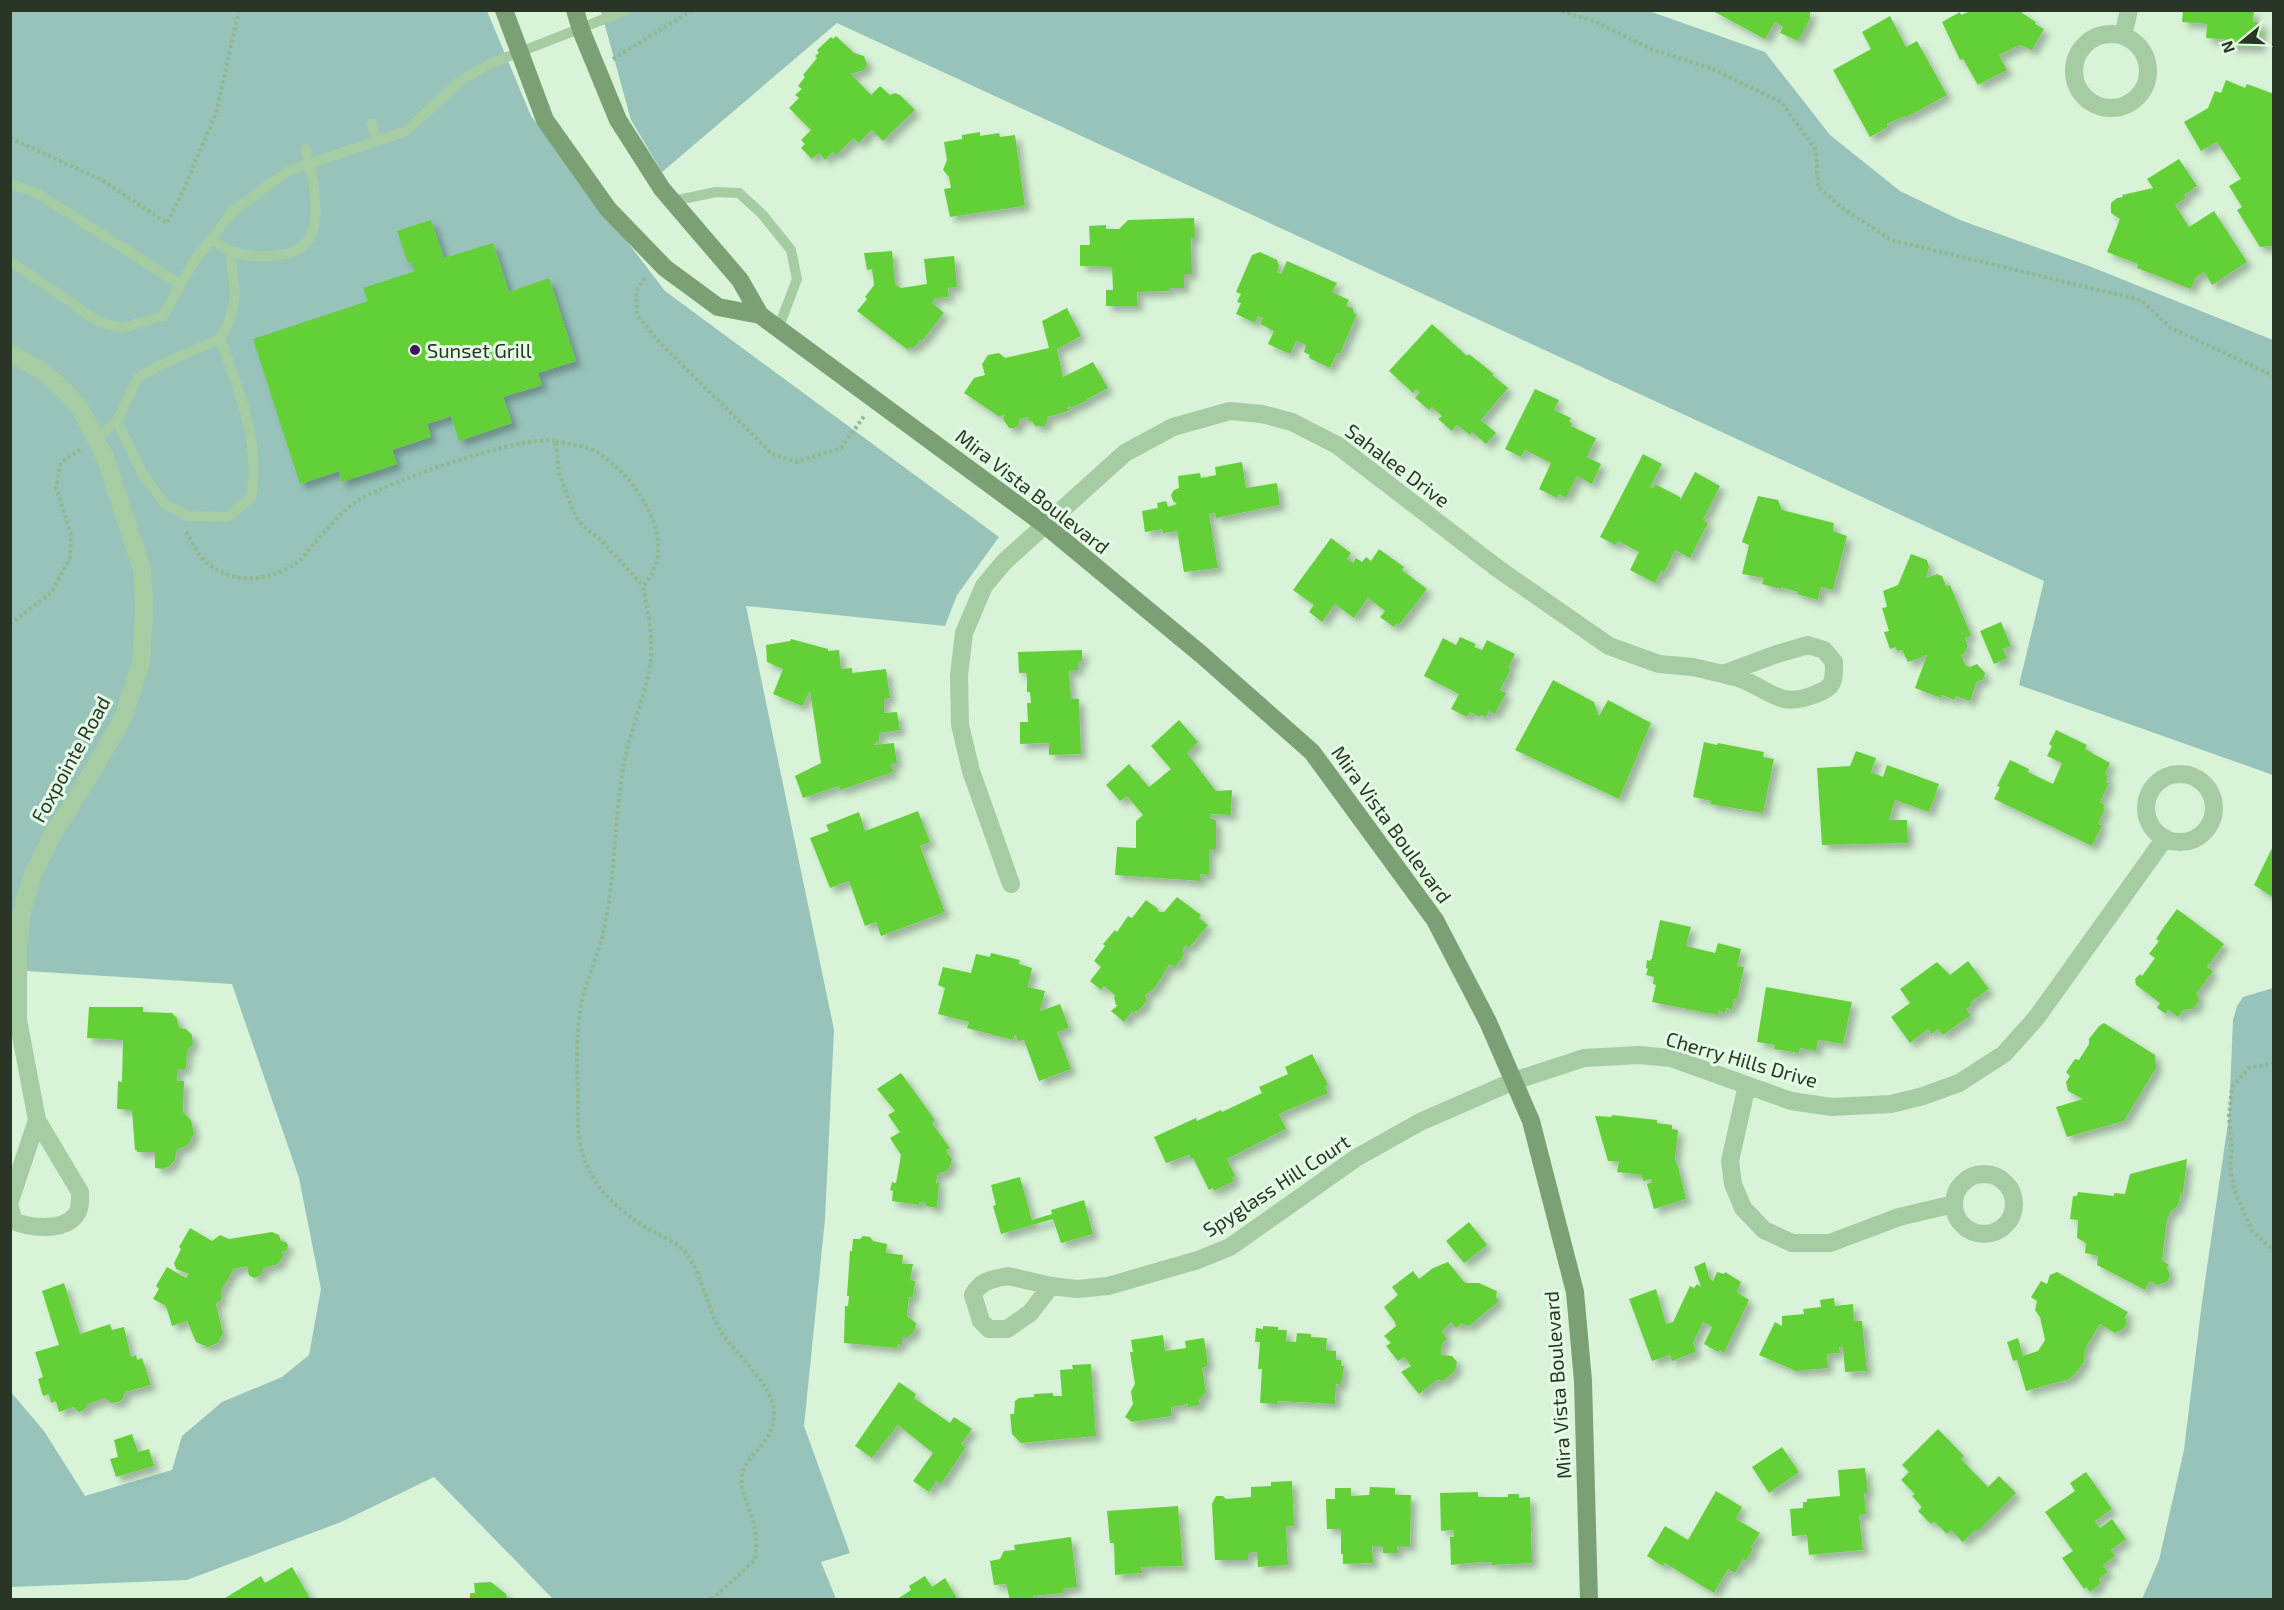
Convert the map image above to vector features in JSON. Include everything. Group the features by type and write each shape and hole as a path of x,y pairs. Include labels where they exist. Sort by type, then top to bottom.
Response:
{"street":[{"name":"Mira Vista Boulevard","path":"504,10 545,120 608,209 658,260 718,307 760,315"},
{"name":"Mira Vista Boulevard","path":"575,10 618,120 662,189 740,280 760,315 1045,525 1202,655 1312,752 1435,920 1488,1022 1531,1121 1575,1292 1583,1381 1589,1599"},
{"path":"2123,36 2129,10"},
{"path":"2109,34 2123,36 2136,43 2145,55 2148,69 2146,84 2139,97 2127,105 2113,109 2098,107 2086,99 2077,87 2073,73 2075,59 2083,46 2094,38 2109,34"},
{"name":"Foxpointe Road","path":"10,353 40,370 63,389 80,408 105,457 142,568 144,608 141,663 123,718 54,832 33,874 22,910 18,947 18,1020 38,1120 80,1192 80,1206 75,1217 60,1225 38,1227 26,1226 14,1221 10,1207"},
{"name":"Sahalee Drive","path":"1011,884 971,771 960,725 959,675 964,633 984,586 1004,562 1125,453 1173,427 1230,411 1262,414 1292,423 1337,445 1497,568 1609,646 1659,664 1693,667 1741,679 1788,701 1807,698 1828,690 1834,680 1834,662 1824,650 1808,645 1723,674"},
{"name":"Cherry Hills Drive","path":"1514,1081 1584,1058 1639,1055 1671,1058 1791,1101 1832,1107 1891,1104 1959,1083 2004,1054 2037,1017 2165,838"},
{"name":"Spyglass Hill Court","path":"1051,1286 1077,1289 1108,1286 1198,1260 1230,1247 1356,1158 1420,1122 1514,1081"},
{"path":"1747,1085 1730,1161 1733,1184 1743,1208 1764,1230 1791,1243 1830,1243 1899,1217 1953,1204"},
{"path":"10,1201 38,1120"}],"lane":[{"path":"10,261 99,322 122,328 163,316 194,261 232,212 286,172 406,131 459,82 487,65 627,10"},
{"path":"372,123 376,141"},
{"path":"212,239 230,251 265,258 297,250 311,237 315,214 309,163 305,149"},
{"path":"10,184 37,192 181,285"},
{"path":"673,201 716,192 739,193 762,214 791,250 797,279 778,329"},
{"path":"96,439 117,421 138,378 160,365 220,339 230,320 234,296 230,251"},
{"path":"117,421 142,473 165,504 189,516 228,516 251,497 254,470 243,399 220,339"}],"path":[{"path":"10,138 100,179 167,223 216,112 239,10"},
{"path":"597,69 693,10"},
{"path":"1556,10 1594,21 1652,49 1710,68 1781,102 1816,150 1818,187 1841,207 1891,240 2141,300 2171,328 2274,376"},
{"path":"658,260 636,291 637,315 661,344 772,454 797,462 841,448 876,400"},
{"path":"10,624 51,593 70,558 71,535 56,487 61,462 96,439"},
{"path":"165,504 176,515 201,556 222,572 246,580 270,576 299,561 323,534 359,500 418,475 492,450 546,439 598,452 620,471 640,496 653,518 660,541 652,577 643,586"},
{"path":"555,441 560,473 573,511 582,525 601,540 643,586 651,623 650,665 625,757 618,797 613,874 605,927 580,1010 577,1050 579,1136 585,1164 598,1188 616,1206 686,1252 695,1268 720,1330 742,1360 768,1388 774,1409 771,1434 742,1473 743,1491 755,1526 757,1544 755,1560 711,1599"},
{"path":"2274,1063 2248,1068 2232,1087 2229,1116 2232,1150 2230,1165 2234,1190 2252,1231 2274,1251"}],"shaded area":[{"path":"1646,10 1765,52 1830,135 1900,191 1960,220 2089,266 2273,340 2273,775 2019,685 2044,581 837,23 662,172 631,120 601,11"},
{"path":"11,11 487,11 531,116 665,291 999,537 957,595 945,626 746,606 834,1030 825,1219 804,1426 850,1553 821,1562 836,1599 553,1599 434,1477 341,1522 187,1580 11,1587 10,1391 44,1431 85,1496 172,1470 182,1436 222,1402 282,1377 309,1355 321,1289 299,1178 232,984 11,970"},
{"path":"2273,988 2273,1599 2142,1599 2159,1560 2184,1450 2202,1302 2229,1116 2233,1020 2237,1006 2243,997"}],"building":[{"path":"1711,10 1810,10 1810,19 1798,41 1780,33 1783,27 1775,22 1765,39"},
{"path":"1973,10 2023,10 2022,13 2044,29 2032,50 2020,45 1999,55 2007,70 1978,85 1963,59 1960,60 1942,22 1960,12 1961,15"},
{"path":"2183,10 2254,10 2253,22 2262,23 2259,47 2229,46 2230,40 2206,38 2207,24 2182,22"},
{"path":"1890,16 1906,47 1917,41 1947,95 1905,118 1905,116 1887,124 1888,127 1870,137 1833,70 1871,49 1862,32"},
{"path":"836,36 854,53 864,56 867,64 864,70 851,74 871,95 880,86 890,95 895,93 900,95 915,110 883,141 872,130 858,143 854,138 836,155 833,152 825,160 819,153 812,159 801,148 805,144 801,140 811,130 789,108 799,98 795,95 802,89 798,86 805,77 803,75 817,58 815,56 819,53 817,50 831,37 833,39"},
{"path":"2226,80 2245,88 2247,84 2274,94 2274,246 2260,247 2237,210 2242,207 2229,186 2241,179 2217,142 2201,151 2184,122 2208,108 2215,91 2221,93"},
{"path":"980,132 980,136 999,133 1000,137 1015,135 1025,206 950,217 944,189 951,188 949,177 943,170 947,160 944,142 962,139 962,135"},
{"path":"2179,159 2197,186 2184,195 2186,198 2175,205 2189,227 2214,211 2247,262 2212,285 2204,272 2195,278 2191,289 2137,268 2138,264 2107,252 2120,219 2111,213 2111,203 2123,197 2122,195 2153,188 2147,179"},
{"path":"1194,218 1195,238 1191,238 1192,274 1184,274 1184,288 1137,292 1138,306 1106,306 1106,290 1113,290 1112,267 1080,266 1080,245 1090,245 1089,226 1106,225 1106,229 1119,229 1128,220"},
{"name":"Sunset Grill","path":"431,220 444,258 493,243 509,292 549,278 576,361 538,373 542,385 503,397 512,423 459,441 451,416 427,424 431,437 392,450 397,464 342,482 339,471 300,484 253,339 368,301 363,288 415,271 412,262 408,263 397,231"},
{"path":"892,251 895,284 901,288 927,284 924,259 954,256 957,287 948,288 949,297 936,298 932,303 944,313 922,341 920,340 915,347 910,347 908,350 857,311 867,299 865,297 874,285 872,269 867,270 864,253"},
{"path":"1260,252 1277,260 1279,266 1277,272 1281,274 1287,261 1337,283 1332,292 1349,300 1346,306 1353,308 1354,313 1357,314 1340,354 1337,353 1330,368 1309,358 1310,355 1304,352 1306,345 1296,341 1290,354 1268,344 1274,331 1260,324 1263,318 1258,316 1255,323 1236,314 1241,303 1237,302 1241,294 1236,292 1252,255"},
{"path":"1067,308 1081,336 1057,349 1063,377 1093,362 1108,388 1086,401 1071,408 1068,407 1069,411 1047,417 1044,426 1035,426 1032,421 1029,422 1028,417 1020,419 1015,428 1009,428 1003,419 1005,414 1000,417 964,393 974,378 985,375 982,364 988,355 999,353 1005,358 1049,348 1042,321"},
{"path":"1432,324 1467,356 1469,354 1508,388 1481,420 1496,433 1486,444 1472,432 1470,435 1457,425 1452,431 1438,419 1442,416 1432,407 1429,410 1415,398 1420,392 1416,389 1413,393 1389,371"},
{"path":"1535,389 1559,400 1554,410 1571,418 1569,422 1572,423 1571,426 1596,438 1587,457 1601,464 1592,484 1577,476 1566,498 1559,494 1557,498 1539,489 1551,463 1525,450 1521,457 1505,449"},
{"path":"1643,454 1662,464 1650,487 1653,488 1655,484 1680,497 1680,500 1695,472 1720,486 1703,520 1708,523 1690,558 1675,550 1664,573 1661,571 1655,583 1630,570 1639,552 1618,541 1616,545 1600,537"},
{"path":"1242,462 1246,488 1277,483 1280,505 1216,518 1215,513 1209,514 1218,568 1184,572 1177,531 1163,533 1162,529 1145,532 1142,511 1158,508 1157,503 1166,501 1168,507 1177,504 1171,495 1179,488 1178,476 1200,473 1201,478 1216,475 1215,467"},
{"path":"1758,496 1778,500 1782,510 1834,523 1833,531 1847,536 1833,590 1821,587 1818,600 1781,587 1781,589 1762,584 1764,578 1742,574 1749,545 1742,542"},
{"path":"1331,538 1351,553 1347,559 1353,563 1356,558 1362,562 1366,557 1371,561 1379,549 1404,567 1402,570 1427,589 1399,625 1397,623 1394,627 1380,617 1385,611 1368,598 1354,618 1335,604 1322,622 1309,612 1314,605 1293,590"},
{"path":"1911,554 1927,560 1929,567 1926,578 1937,574 1942,576 1946,586 1950,585 1971,635 1965,638 1968,646 1961,655 1966,666 1977,664 1985,673 1983,680 1977,681 1970,701 1956,696 1954,700 1942,695 1941,698 1915,688 1927,655 1908,662 1902,650 1897,651 1896,647 1890,649 1884,632 1889,631 1882,608 1887,607 1883,591 1898,585"},
{"path":"2001,622 2011,646 2003,649 2007,658 1994,664 1980,631"},
{"path":"1460,637 1476,644 1474,647 1482,650 1487,640 1515,654 1508,668 1511,669 1500,690 1506,693 1495,714 1489,711 1486,717 1481,715 1480,717 1470,712 1467,717 1451,709 1459,694 1424,676 1443,638 1456,645"},
{"path":"791,639 828,649 828,651 839,650 841,669 852,668 852,673 886,669 890,698 884,699 884,713 897,712 900,730 880,733 879,740 873,745 894,743 897,763 891,764 893,772 840,790 839,786 803,798 795,776 821,763 810,691 802,706 773,694 783,669 767,662 766,645"},
{"path":"1082,650 1082,661 1078,662 1078,670 1069,670 1071,699 1079,699 1081,754 1049,755 1049,743 1020,744 1020,722 1028,722 1027,703 1031,703 1030,692 1027,692 1027,673 1019,673 1018,652"},
{"path":"1553,680 1594,702 1599,716 1608,700 1651,723 1619,799 1515,750"},
{"path":"1179,720 1198,742 1187,753 1216,791 1232,790 1231,815 1211,814 1210,818 1216,820 1216,849 1209,849 1209,875 1200,874 1201,881 1115,875 1117,847 1136,848 1136,821 1143,815 1127,796 1120,801 1106,785 1129,764 1149,787 1171,769 1151,746"},
{"path":"2056,730 2087,745 2085,749 2110,763 2105,774 2108,776 2106,782 2109,783 2100,802 2105,805 2098,824 2102,825 2092,846 1994,799 2000,787 1997,786 2010,760 2053,784 2062,763 2047,756 2052,746 2049,744"},
{"path":"1704,742 1764,752 1763,757 1774,759 1763,813 1710,804 1711,801 1693,797"},
{"path":"1856,751 1876,758 1871,772 1883,777 1887,765 1939,784 1929,812 1895,800 1889,820 1907,820 1908,843 1822,845 1817,768 1850,766"},
{"path":"918,811 930,842 920,846 945,912 881,936 876,922 865,926 849,881 830,888 810,838 829,831 826,825 859,812 865,831"},
{"path":"2274,844 2274,898 2254,885"},
{"path":"1177,897 1201,915 1199,918 1208,925 1189,948 1186,945 1183,949 1184,955 1176,966 1169,965 1155,988 1145,995 1147,1001 1138,1011 1132,1012 1124,1022 1111,1011 1118,1005 1114,997 1116,996 1104,986 1101,990 1090,981 1101,967 1094,961 1105,946 1103,944 1115,930 1117,932 1128,916 1132,918 1146,900 1159,912 1164,912"},
{"path":"2177,909 2224,944 2207,967 2213,971 2197,993 2199,1001 2193,1009 2183,1010 2178,1017 2168,1010 2166,1014 2157,1008 2160,1003 2136,985 2135,979 2140,974 2142,976 2155,958 2149,954 2159,941 2156,939"},
{"path":"1660,920 1691,927 1686,946 1715,953 1718,943 1741,949 1737,966 1744,967 1737,1000 1734,999 1732,1010 1726,1008 1725,1013 1718,1011 1718,1015 1652,1002 1656,985 1653,984 1654,977 1646,975 1648,969 1646,968 1647,960 1650,961 1652,958"},
{"path":"991,953 1020,960 1019,964 1032,968 1028,987 1045,991 1040,1011 1060,1004 1069,1028 1057,1032 1071,1069 1039,1081 1024,1040 1018,1041 1015,1034 1013,1040 967,1028 969,1022 938,1014 945,988 938,985 943,967 971,973 976,954 990,957"},
{"path":"1968,961 1989,989 1970,1003 1972,1005 1966,1009 1971,1015 1943,1035 1938,1029 1931,1034 1928,1029 1910,1043 1891,1017 1910,1003 1900,989 1937,962 1950,975"},
{"path":"1766,987 1852,1002 1843,1044 1818,1040 1816,1051 1800,1048 1799,1053 1774,1049 1775,1045 1757,1042"},
{"path":"89,1007 143,1007 143,1012 172,1013 177,1018 179,1028 186,1029 192,1035 193,1044 187,1051 186,1069 178,1069 177,1081 184,1081 183,1112 191,1120 194,1134 188,1145 177,1150 175,1160 170,1166 163,1169 155,1168 155,1152 135,1150 132,1110 117,1109 118,1081 122,1082 123,1040 87,1038"},
{"path":"2104,1023 2155,1055 2156,1068 2124,1121 2067,1137 2056,1107 2083,1099 2068,1091 2066,1082 2070,1076 2066,1072 2075,1059 2079,1060 2089,1044 2089,1039"},
{"path":"1312,1054 1328,1085 1325,1086 1328,1093 1279,1114 1286,1129 1227,1159 1235,1176 1232,1178 1234,1181 1214,1191 1213,1188 1209,1190 1193,1158 1191,1159 1189,1155 1166,1163 1154,1137 1196,1118 1197,1121 1221,1110 1222,1112 1262,1093 1259,1087 1288,1074 1285,1067"},
{"path":"901,1073 935,1120 932,1123 950,1148 946,1151 952,1159 950,1167 945,1172 938,1173 937,1208 926,1206 926,1203 919,1202 919,1205 892,1201 893,1191 890,1190 892,1182 896,1183 901,1155 890,1138 900,1132 888,1115 895,1111 877,1089"},
{"path":"1612,1115 1657,1120 1657,1123 1672,1125 1672,1129 1678,1130 1675,1160 1686,1199 1654,1209 1647,1184 1652,1182 1651,1179 1643,1181 1642,1175 1617,1172 1619,1161 1608,1161 1595,1116 1612,1117"},
{"path":"2187,1159 2183,1194 2181,1193 2178,1206 2171,1211 2167,1219 2162,1260 2169,1265 2167,1267 2170,1276 2167,1282 2157,1285 2150,1281 2145,1290 2097,1265 2098,1256 2085,1253 2086,1243 2077,1238 2078,1220 2070,1219 2073,1196 2077,1196 2078,1192 2114,1196 2114,1193 2125,1194 2130,1174"},
{"path":"1020,1177 1032,1220 1052,1214 1051,1210 1084,1200 1093,1234 1061,1243 1053,1219 1001,1234 993,1206 996,1205 991,1185"},
{"path":"1469,1222 1487,1245 1464,1263 1446,1241"},
{"path":"190,1228 212,1241 220,1235 229,1239 272,1232 279,1235 281,1241 288,1245 287,1250 282,1252 283,1256 278,1264 264,1268 260,1276 254,1278 249,1275 247,1266 234,1269 221,1291 221,1300 216,1304 223,1333 218,1343 208,1347 196,1342 187,1321 172,1326 166,1306 153,1299 159,1289 156,1286 167,1267 186,1278 189,1274 176,1269 174,1263 181,1249 179,1247"},
{"path":"863,1236 887,1244 886,1253 903,1255 902,1264 913,1264 910,1280 915,1281 913,1298 909,1297 907,1316 916,1323 914,1332 908,1337 902,1337 902,1345 898,1344 897,1348 844,1343 845,1306 848,1306 849,1296 847,1296 850,1251 852,1251 853,1239 860,1239"},
{"path":"1448,1262 1465,1283 1479,1283 1497,1291 1496,1297 1499,1301 1469,1326 1461,1324 1456,1328 1451,1322 1442,1331 1447,1339 1442,1343 1441,1355 1452,1356 1457,1362 1455,1371 1443,1381 1437,1380 1419,1394 1401,1372 1411,1366 1404,1357 1398,1361 1386,1346 1391,1343 1384,1336 1396,1326 1384,1307 1398,1295 1392,1287 1413,1271 1419,1279 1433,1268"},
{"path":"1705,1262 1710,1279 1713,1281 1717,1272 1724,1274 1725,1272 1741,1282 1737,1292 1749,1300 1724,1353 1704,1344 1712,1327 1703,1322 1693,1343 1696,1352 1672,1361 1670,1355 1652,1361 1629,1299 1656,1289 1666,1324 1673,1322 1690,1286 1694,1288 1697,1284 1701,1287 1694,1267"},
{"path":"2057,1272 2128,1312 2125,1317 2127,1324 2115,1333 2100,1324 2085,1349 2084,1362 2075,1374 2069,1379 2026,1391 2017,1360 2013,1361 2007,1342 2018,1338 2023,1356 2038,1351 2045,1340 2040,1317 2035,1310 2037,1301 2031,1297 2041,1281 2047,1284 2050,1275"},
{"path":"64,1283 80,1334 110,1324 112,1330 124,1327 131,1357 136,1355 137,1360 142,1358 151,1385 125,1392 123,1399 118,1402 111,1403 105,1398 88,1404 84,1410 79,1412 73,1407 59,1412 56,1401 51,1403 49,1394 43,1396 38,1379 43,1377 35,1352 59,1345 42,1291"},
{"path":"1834,1298 1835,1306 1853,1304 1854,1321 1862,1321 1867,1371 1845,1372 1843,1347 1839,1347 1840,1353 1827,1354 1828,1368 1796,1371 1759,1355 1775,1322 1782,1326 1782,1316 1804,1314 1803,1309 1821,1307 1820,1300"},
{"path":"1263,1326 1287,1330 1286,1341 1296,1342 1297,1333 1327,1338 1326,1350 1336,1351 1336,1360 1341,1360 1341,1366 1344,1366 1341,1385 1336,1384 1335,1404 1277,1401 1277,1404 1260,1403 1262,1369 1258,1369 1260,1342 1255,1342 1256,1328 1263,1329"},
{"path":"1163,1335 1165,1351 1186,1348 1185,1341 1204,1338 1208,1366 1202,1368 1206,1392 1199,1400 1200,1405 1188,1407 1188,1404 1171,1407 1172,1416 1132,1422 1125,1417 1133,1404 1131,1391 1135,1384 1130,1352 1133,1352 1131,1340"},
{"path":"1091,1364 1096,1436 1021,1443 1012,1434 1010,1414 1014,1414 1015,1401 1019,1398 1034,1397 1034,1394 1053,1393 1053,1396 1062,1396 1060,1370 1073,1369 1072,1365"},
{"path":"899,1382 916,1394 914,1398 950,1423 954,1417 972,1429 961,1444 966,1447 941,1484 936,1481 929,1492 913,1481 933,1453 898,1425 872,1458 855,1446"},
{"path":"1938,1429 1964,1456 1961,1459 1988,1487 1999,1476 2016,1493 1978,1531 1976,1529 1963,1542 1951,1530 1947,1534 1934,1521 1931,1524 1918,1511 1922,1507 1912,1496 1915,1494 1901,1480 1909,1472 1902,1465"},
{"path":"132,1434 138,1452 149,1449 154,1466 116,1477 110,1459 118,1457 114,1440"},
{"path":"1782,1447 1799,1472 1769,1493 1752,1467"},
{"path":"1865,1468 1868,1493 1864,1493 1866,1514 1859,1515 1863,1550 1809,1555 1807,1535 1792,1536 1790,1509 1803,1508 1803,1502 1807,1502 1807,1499 1840,1496 1838,1470"},
{"path":"2086,1472 2112,1509 2095,1521 2100,1528 2112,1519 2126,1539 2111,1550 2115,1556 2103,1565 2108,1572 2099,1579 2101,1583 2090,1592 2086,1587 2084,1589 2062,1558 2073,1551 2045,1512 2075,1491 2070,1483"},
{"path":"1292,1481 1294,1526 1286,1527 1288,1565 1258,1567 1257,1552 1248,1553 1248,1560 1215,1560 1212,1504 1216,1496 1223,1496 1226,1499 1251,1497 1251,1487 1271,1486 1271,1482"},
{"path":"1370,1487 1395,1488 1395,1495 1411,1495 1410,1546 1397,1546 1398,1553 1383,1553 1383,1546 1372,1546 1373,1563 1343,1564 1341,1529 1327,1529 1326,1499 1335,1499 1335,1488 1351,1488 1351,1496 1369,1495"},
{"path":"1716,1491 1742,1507 1736,1519 1760,1533 1746,1561 1743,1559 1735,1573 1728,1569 1714,1593 1665,1563 1663,1566 1647,1556 1665,1526 1688,1540"},
{"path":"1478,1492 1478,1497 1508,1497 1508,1494 1519,1494 1519,1498 1530,1497 1532,1563 1492,1565 1492,1562 1482,1562 1451,1565 1450,1537 1454,1537 1454,1530 1441,1531 1440,1493"},
{"path":"1178,1506 1183,1566 1141,1567 1142,1573 1115,1575 1114,1543 1110,1543 1107,1511"},
{"path":"1071,1537 1077,1587 1063,1589 1063,1593 1033,1596 1034,1600 1010,1600 1006,1584 994,1585 990,1561 1000,1559 1004,1551 1015,1550 1014,1545"},
{"path":"292,1567 311,1600 222,1600 261,1576 265,1583"},
{"path":"925,1576 932,1587 945,1578 958,1600 896,1600 911,1590 909,1586"},
{"path":"491,1582 506,1594 507,1600 470,1600 470,1593 475,1593 474,1583"}],"place":[{"name":"Sunset Grill","path":"415,350"}]}
